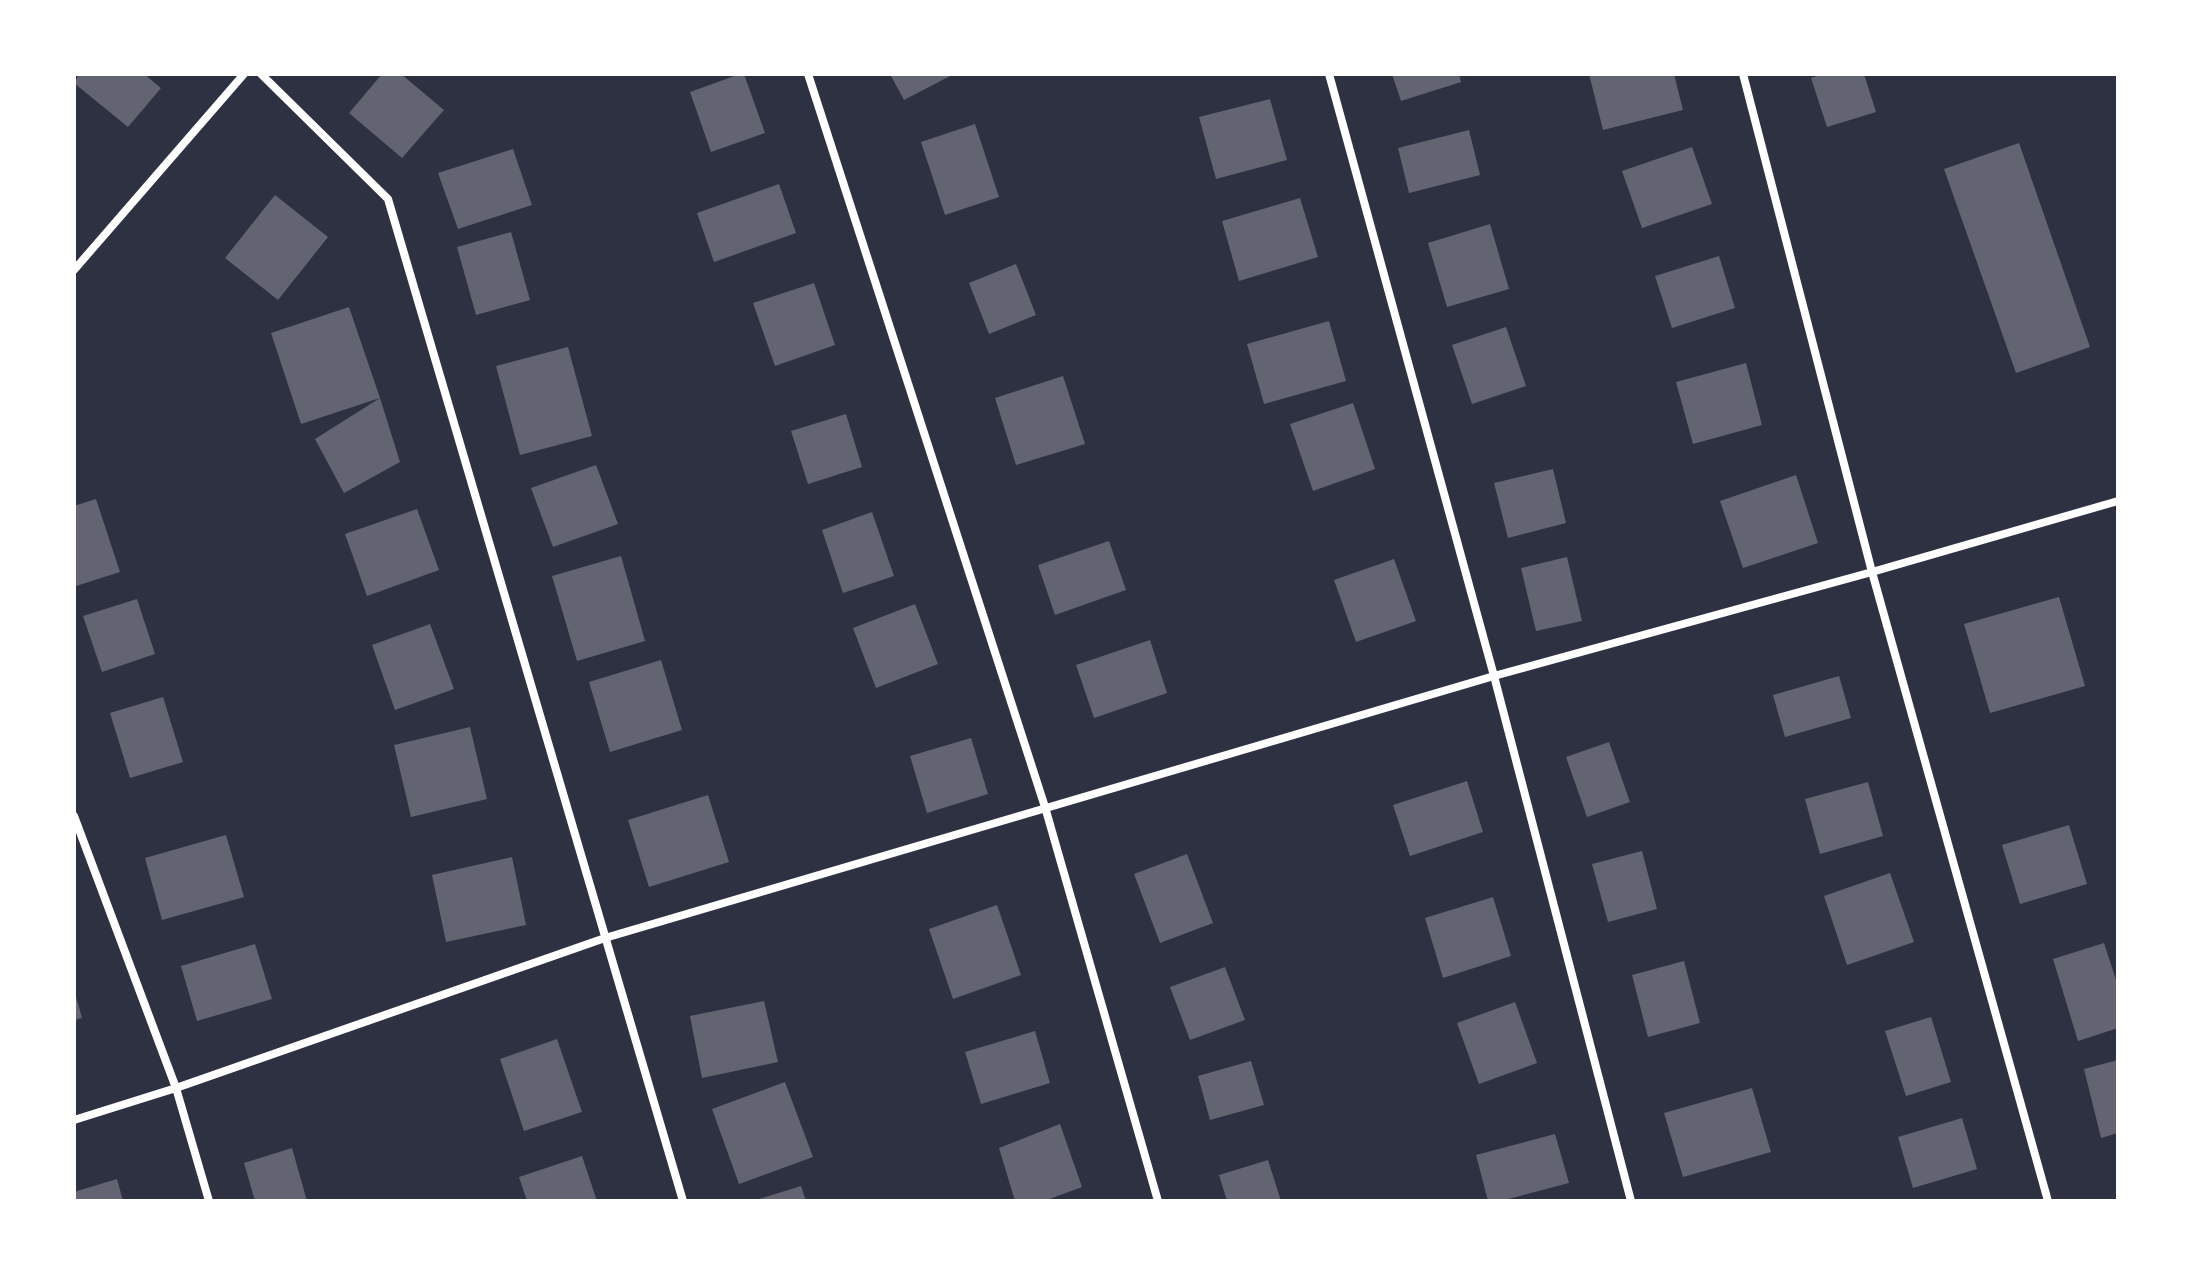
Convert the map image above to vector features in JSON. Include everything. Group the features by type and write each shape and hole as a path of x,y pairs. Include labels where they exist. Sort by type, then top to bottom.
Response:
{"street":[{"path":"74,270 244,74"},
{"path":"261,74 388,199 683,1201"},
{"path":"808,74 1045,807 1158,1201"},
{"path":"1329,74 1494,676 1631,1201"},
{"path":"1743,74 1872,572 2048,1201"},
{"path":"74,1120 176,1088 605,938 1494,676 2118,501"},
{"path":"74,816 176,1088 209,1201"}],"building":[{"path":"79,74 144,74 161,88 128,127 74,83"},
{"path":"382,74 401,74 444,110 402,158 349,113"},
{"path":"744,74 765,133 711,152 690,92"},
{"path":"890,74 954,74 904,100"},
{"path":"1392,74 1459,74 1461,82 1401,101"},
{"path":"1589,74 1674,74 1683,110 1603,130"},
{"path":"1823,74 1864,74 1876,112 1827,127 1811,78"},
{"path":"1270,99 1287,160 1216,179 1199,117"},
{"path":"975,124 999,197 945,215 921,142"},
{"path":"1469,130 1480,175 1409,193 1398,148"},
{"path":"2019,143 2090,347 2016,373 1944,169"},
{"path":"1692,147 1712,204 1642,228 1622,171"},
{"path":"513,149 532,205 458,229 438,173"},
{"path":"779,184 796,233 714,262 697,213"},
{"path":"275,195 328,237 278,300 225,258"},
{"path":"1300,198 1318,257 1239,281 1222,221"},
{"path":"1490,224 1509,289 1447,307 1428,243"},
{"path":"511,232 530,300 476,315 457,247"},
{"path":"1719,256 1735,308 1672,328 1655,276"},
{"path":"1016,264 1036,315 989,334 969,283"},
{"path":"814,283 835,345 775,366 753,303"},
{"path":"349,307 380,398 301,424 271,333"},
{"path":"1329,321 1346,381 1264,404 1247,344"},
{"path":"1506,327 1526,386 1472,404 1452,345"},
{"path":"568,347 592,436 520,455 496,366"},
{"path":"1746,363 1762,425 1693,444 1676,382"},
{"path":"1063,376 1085,444 1016,465 995,398"},
{"path":"380,398 400,462 344,493 315,439"},
{"path":"1353,403 1375,469 1313,491 1290,424"},
{"path":"846,414 862,467 808,484 791,431"},
{"path":"596,465 618,524 553,547 531,488"},
{"path":"1553,469 1566,523 1508,538 1494,483"},
{"path":"1796,475 1818,543 1743,568 1720,501"},
{"path":"96,499 120,572 76,586 74,506"},
{"path":"417,509 439,570 367,596 345,534"},
{"path":"872,512 894,576 843,593 822,530"},
{"path":"1109,541 1126,590 1055,615 1038,565"},
{"path":"621,556 645,641 577,661 552,576"},
{"path":"1567,557 1582,621 1536,631 1521,568"},
{"path":"1394,559 1416,621 1356,642 1334,580"},
{"path":"2059,597 2085,686 1990,713 1964,624"},
{"path":"137,599 155,654 102,672 83,616"},
{"path":"915,604 938,664 876,688 853,628"},
{"path":"430,624 454,689 395,710 372,645"},
{"path":"1150,640 1167,693 1094,718 1076,665"},
{"path":"661,660 682,730 610,752 589,682"},
{"path":"1839,676 1851,718 1785,737 1773,695"},
{"path":"163,697 183,762 130,778 110,713"},
{"path":"470,727 487,799 411,817 394,745"},
{"path":"971,738 988,794 927,813 910,756"},
{"path":"1609,742 1630,802 1587,817 1566,757"},
{"path":"1467,781 1483,832 1410,856 1393,805"},
{"path":"1868,782 1883,836 1820,854 1805,799"},
{"path":"708,795 729,862 649,887 628,820"},
{"path":"2069,825 2087,884 2020,904 2002,845"},
{"path":"226,835 244,897 162,920 145,858"},
{"path":"1642,851 1657,909 1608,922 1592,864"},
{"path":"1187,854 1213,923 1160,943 1134,874"},
{"path":"512,857 526,925 446,942 432,875"},
{"path":"1890,873 1914,942 1847,965 1824,896"},
{"path":"1493,897 1511,956 1443,978 1425,918"},
{"path":"997,905 1021,975 953,999 929,929"},
{"path":"2104,943 2118,986 2118,1028 2078,1041 2053,959"},
{"path":"255,944 272,999 197,1021 181,966"},
{"path":"1684,961 1700,1023 1648,1037 1632,975"},
{"path":"1225,967 1245,1020 1190,1040 1170,987"},
{"path":"74,994 82,1018 74,1020"},
{"path":"764,1001 778,1062 702,1078 690,1016"},
{"path":"1515,1002 1537,1063 1479,1084 1457,1023"},
{"path":"1931,1017 1951,1082 1906,1096 1885,1031"},
{"path":"1035,1031 1050,1083 981,1104 965,1052"},
{"path":"557,1039 582,1112 524,1131 500,1059"},
{"path":"2118,1060 2118,1133 2101,1138 2084,1069"},
{"path":"1251,1061 1264,1105 1210,1120 1198,1076"},
{"path":"785,1082 813,1157 739,1184 712,1109"},
{"path":"1752,1088 1771,1152 1683,1177 1664,1113"},
{"path":"1962,1118 1977,1169 1913,1188 1898,1137"},
{"path":"1060,1124 1082,1187 1044,1201 1015,1201 999,1148"},
{"path":"1555,1134 1569,1183 1501,1201 1488,1201 1476,1155"},
{"path":"292,1148 307,1201 255,1201 244,1163"},
{"path":"582,1156 597,1201 527,1201 519,1177"},
{"path":"1268,1160 1281,1201 1227,1201 1219,1175"},
{"path":"117,1179 123,1201 74,1201 74,1192"},
{"path":"801,1186 806,1201 756,1201 756,1200"}]}
